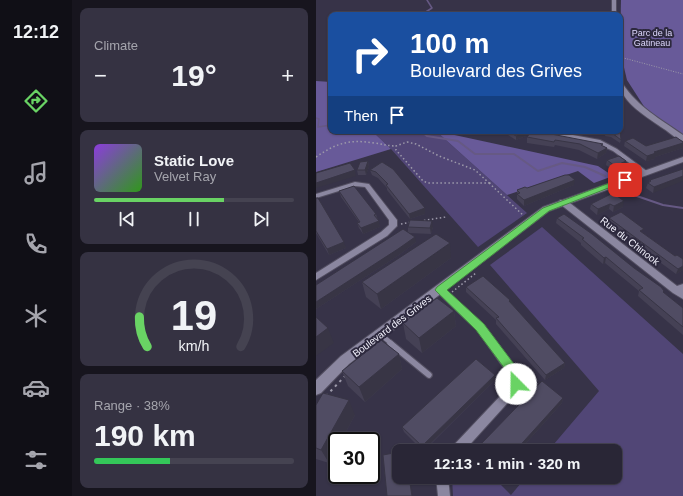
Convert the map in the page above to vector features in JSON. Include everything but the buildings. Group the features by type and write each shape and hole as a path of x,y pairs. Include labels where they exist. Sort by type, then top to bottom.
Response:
{"street":[{"path":"614,0 614,12"},
{"path":"623,89 628,97 640,109 682,138"},
{"path":"572,134 592,136 646,172"},
{"name":"Boulevard des Grives","path":"316,389 346,360 380,334 443,293 546,209 683,159"},
{"path":"316,196 355,184 367,185 393,220 393,226 384,234 317,273"},
{"name":"Rue du Chinook","path":"563,202 681,291"},
{"path":"443,293 480,327 513,372 516,384 508,395 462,444"},
{"path":"443,484 444,496"}],"lane":[{"path":"380,334 428,375"}],"path":[{"path":"623,58 683,74"},
{"path":"316,157 333,146 346,141 360,140 385,147 396,146 406,142 416,144 439,156 475,170 491,183 530,221"},
{"path":"396,146 396,150 423,181 428,183 491,183"},
{"path":"393,225 446,217"},
{"path":"443,293 479,271"},
{"path":"322,400 349,372"}],"shaded area":[{"path":"375,134 439,134 527,213 478,247 391,149"},
{"path":"542,227 683,354 683,496 453,496 452,484 500,484 511,495 520,484 622,484 622,444 554,444 599,391 490,265"}],"green space":[{"name":"Parc de la Gatineau","path":"621,0 683,0 683,141 654,122 627,80 623,63 623,12 621,12"},
{"path":"316,81 328,82 328,134 375,134 391,149 316,172"},
{"path":"439,134 450,134 598,166 613,176 594,183 578,171 507,195"}],"waterway":[{"path":"426,12 432,8 427,0"},
{"path":"316,118 319,119 318,127 328,125"},
{"path":"424,134 427,136 458,141 475,154 514,154 538,171 562,163 585,167 605,176"},
{"path":"631,194 663,205 683,208"}],"route":[{"path":"516,384 513,372 480,327 440,290 546,209 625,180"}]}
